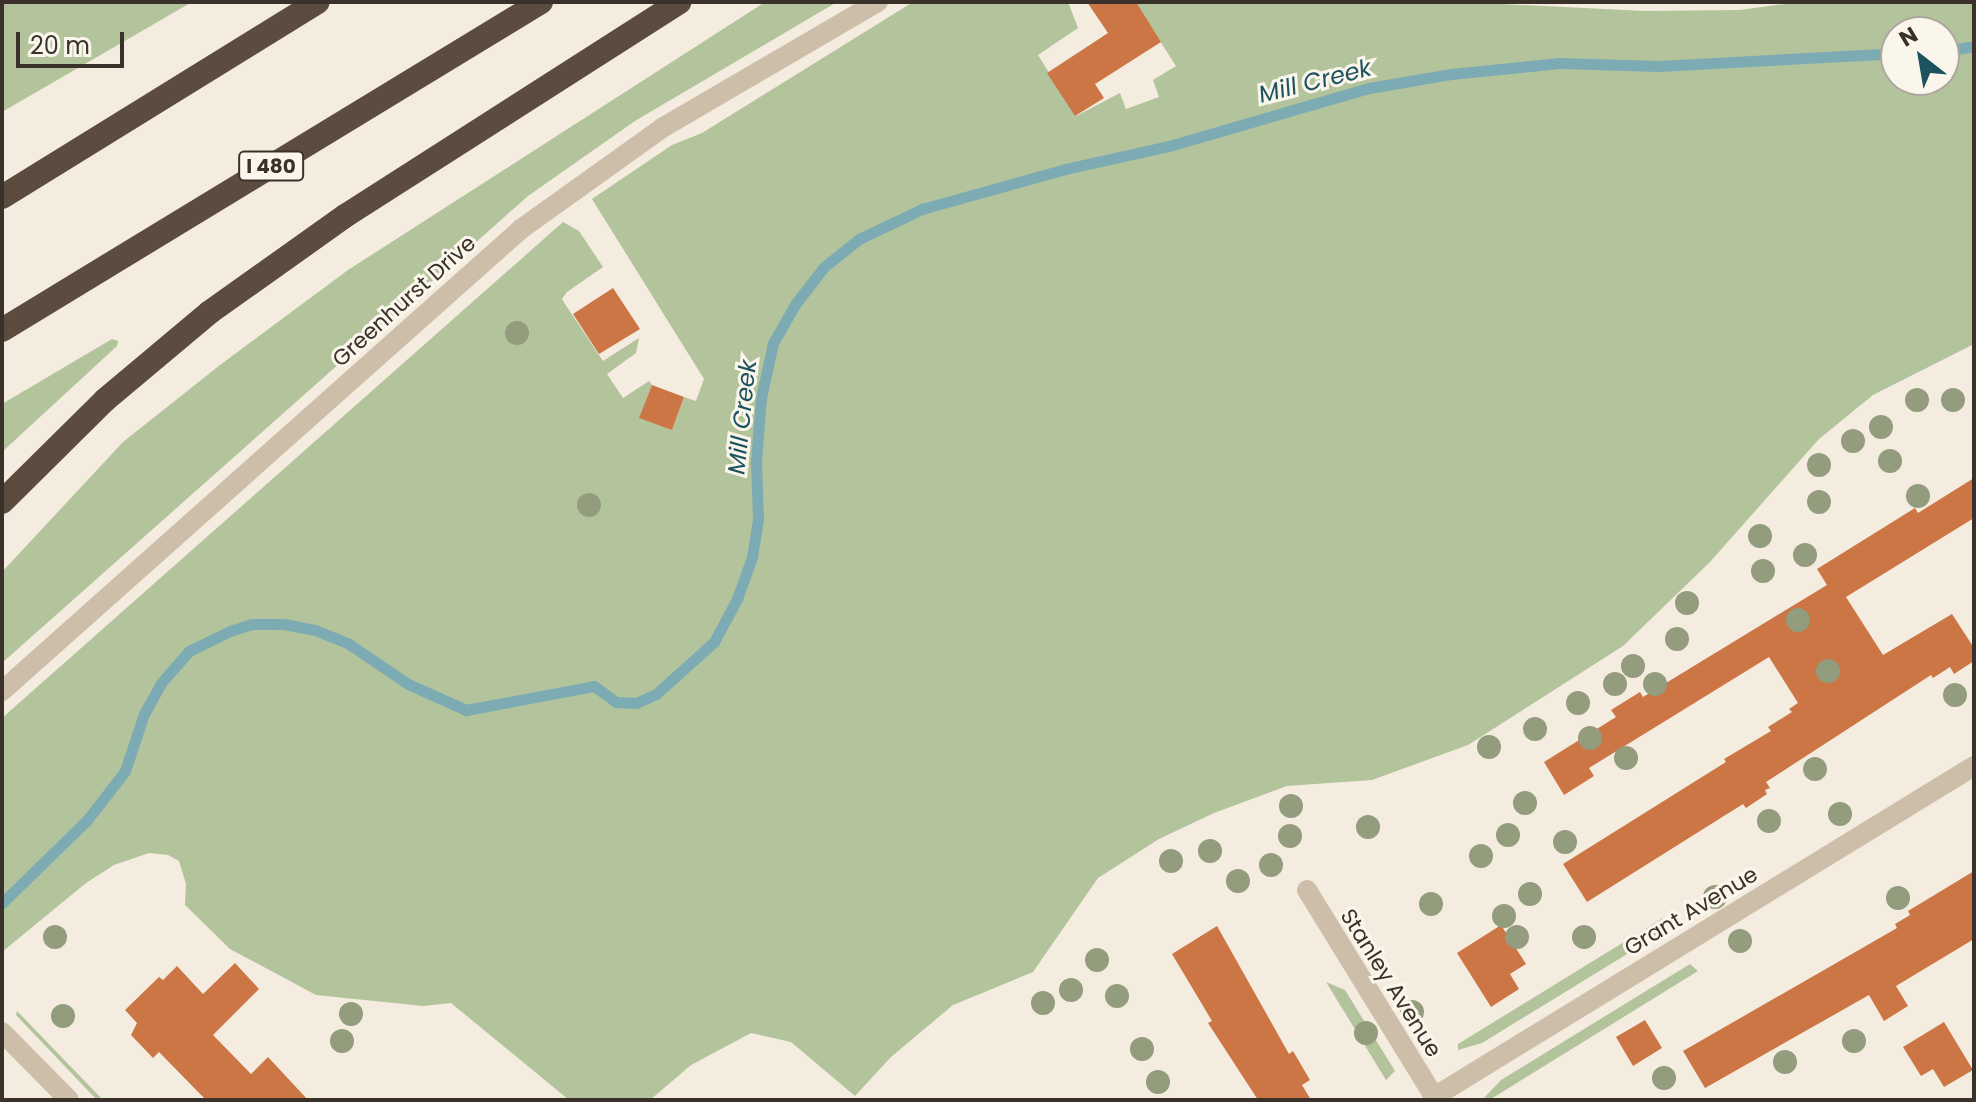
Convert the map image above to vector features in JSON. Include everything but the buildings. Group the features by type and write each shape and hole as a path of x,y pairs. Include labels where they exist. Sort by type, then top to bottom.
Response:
{"highway":[{"path":"2,197 318,2"},
{"name":"I 480","path":"2,330 541,2"},
{"path":"2,502 105,400 210,312 345,216 679,2"},
{"path":"2,183 163,97"}],"street":[{"name":"Greenhurst Drive","path":"2,691 521,229 662,128 878,2"},
{"name":"Grant Avenue","path":"1435,1098 1974,766"},
{"name":"Stanley Avenue","path":"1307,890 1435,1098"},
{"path":"2,1032 69,1100"}],"green space":[{"path":"2,2 192,2 2,112"},
{"path":"765,2 837,2 635,121 528,196 2,663 2,572 123,442 348,270"},
{"path":"913,2 1068,2 1078,28 1038,55 1076,116 1120,93 1126,109 1159,97 1153,80 1176,66 1135,2 1460,2 1645,11 1739,10 1800,2 1974,2 1974,344 1873,395 1819,439 1710,562 1623,646 1468,745 1372,780 1287,786 1214,813 1159,839 1098,878 1033,972 953,1005 891,1057 855,1096 791,1042 751,1033 691,1065 650,1100 569,1100 451,1003 423,1006 316,995 230,949 185,905 186,884 179,861 168,855 149,853 114,865 86,883 2,952 2,718 563,222 579,231 603,267 567,292 562,299 603,361 639,338 636,353 607,374 623,398 649,381 652,385 640,417 672,430 684,397 696,401 704,379 592,199 672,145 702,133"},
{"path":"112,339 118,341 117,346 2,452 2,404"},
{"path":"1663,918 1668,929 1482,1043 1458,1050 1458,1044"},
{"path":"1690,964 1698,971 1491,1099 1484,1098 1501,1080"},
{"path":"1326,982 1345,990 1395,1071 1386,1080"},
{"path":"17,1011 103,1100 97,1100 16,1015"}],"waterway":[{"name":"Mill Creek","path":"1960,48 1974,46"},
{"name":"Mill Creek","path":"2,903 87,820 125,771 144,714 161,683 189,651 251,624 284,624 315,630 349,644 408,684 466,710 594,686 616,702 636,703 656,694 714,642 737,599 752,557 758,519 756,461 761,398 773,343 796,303 824,267 859,239 922,209 1065,169 1169,146 1369,88 1451,74 1559,63 1659,66 1880,54"}]}
